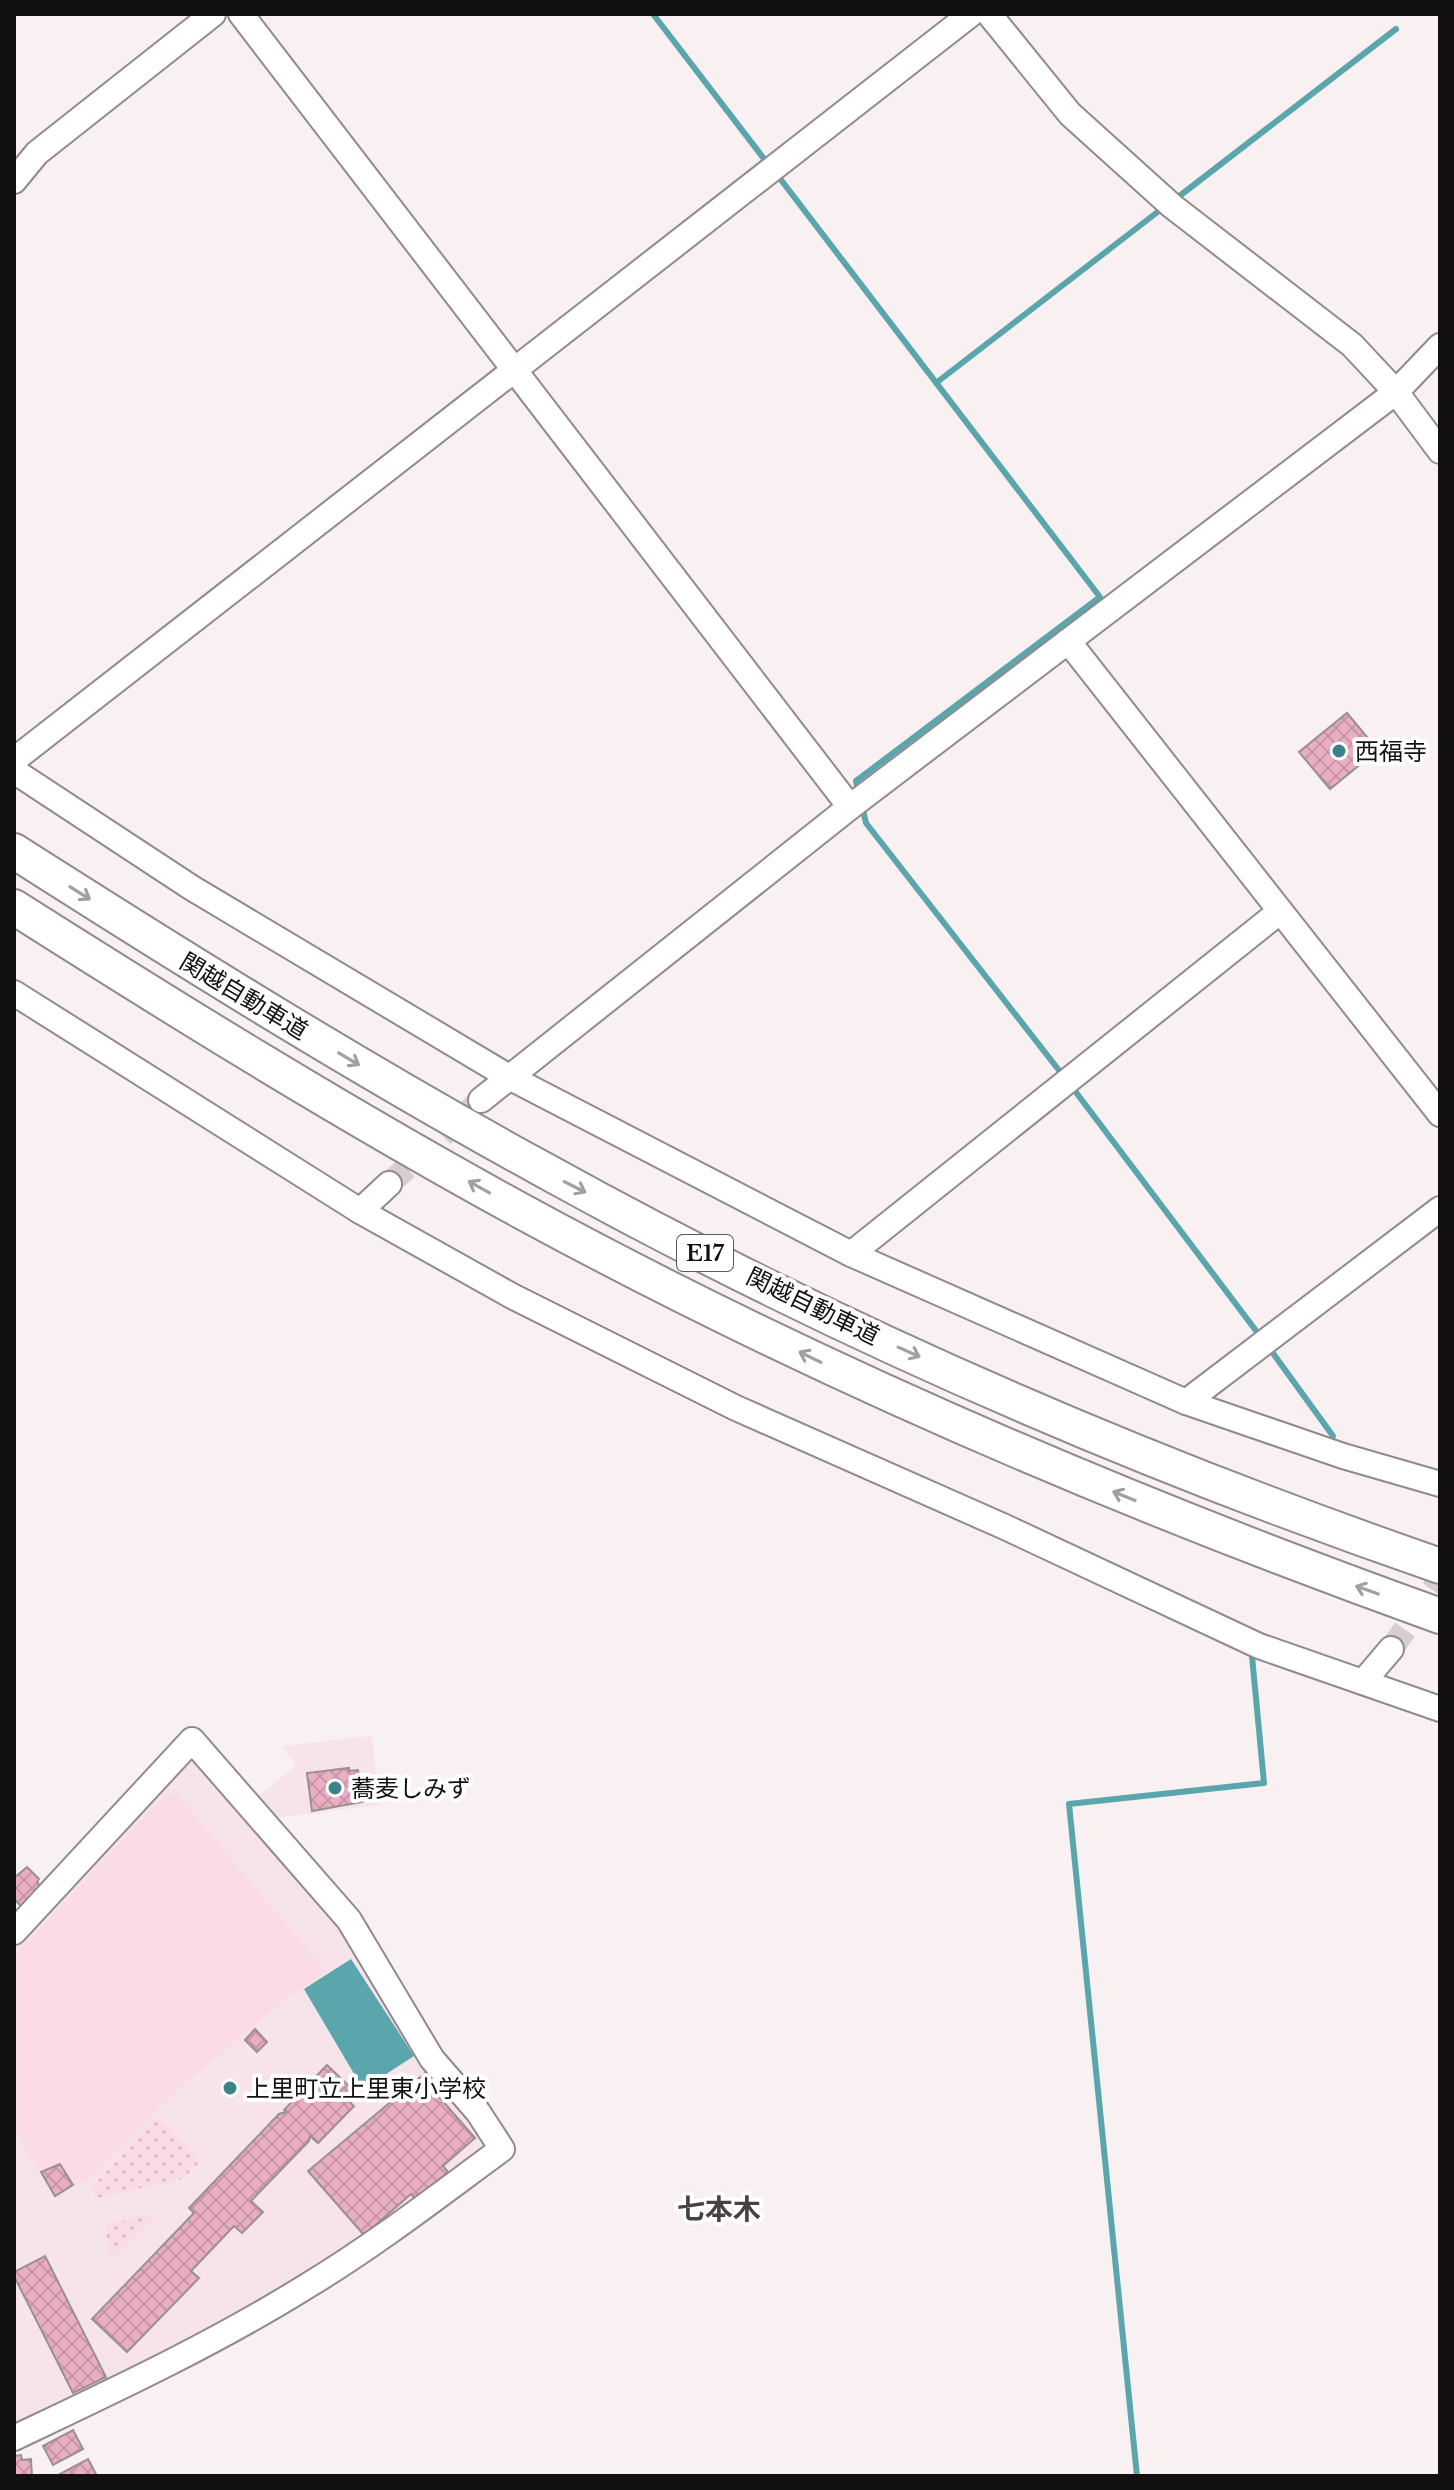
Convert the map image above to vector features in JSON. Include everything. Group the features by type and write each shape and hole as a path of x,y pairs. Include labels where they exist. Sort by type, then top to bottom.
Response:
{"highway":[{"name":"関越自動車道","path":"14,851 377,1076 548,1173 731,1267 1065,1421 1213,1482 1440,1566"},
{"name":"関越自動車道","path":"14,907 356,1118 526,1213 700,1303 878,1390 1052,1467 1440,1616"}],"street":[{"path":"14,181 37,153 213,14"},
{"path":"241,14 850,807"},
{"path":"14,760 971,14"},
{"path":"989,14 1070,114 1172,206 1352,345 1396,392 1440,451"},
{"path":"481,1100 850,807 1396,392 1440,346"},
{"path":"1068,641 1278,913 1440,1114"},
{"path":"14,771 192,888 509,1077 851,1254 1186,1402 1343,1456 1440,1484"},
{"path":"851,1254 1278,913"},
{"path":"14,993 360,1211 512,1296 736,1408 1005,1527 1259,1646 1440,1709"},
{"path":"360,1211 389,1184"},
{"path":"1186,1402 1440,1209"},
{"path":"1363,1682 1391,1649"},
{"path":"14,1932 192,1740 349,1920 432,2059 478,2112 502,2149 354,2257 304,2288 158,2368 14,2438"}],"shaded area":[{"path":"372,1736 379,1805 274,1818 256,1798 296,1765 281,1746"},
{"name":"上里町立上里東小学校","path":"188,1755 196,1755 328,1906 489,2143 488,2150 349,2250 213,2328 108,2378 14,2429 14,1943"},
{"path":"176,1794 326,1972 282,2001 165,2101 89,2179 55,2196 14,2130 14,1956 164,1796"},
{"path":"158,2118 200,2161 182,2179 96,2198 93,2186"},
{"path":"157,2213 112,2261 105,2225"}],"water":[{"path":"351,1959 414,2056 363,2089 304,1989"}],"building":[{"name":"西福寺","path":"1347,713 1378,750 1330,789 1299,752"},
{"name":"蕎麦しみず","path":"349,1768 349,1771 358,1770 362,1802 312,1811 307,1773"},
{"path":"27,1867 39,1879 37,1882 41,1887 22,1907 14,1899 14,1878"},
{"path":"255,2029 267,2042 257,2052 245,2040"},
{"path":"327,2065 353,2090 345,2098 354,2106 318,2143 310,2136 309,2141 251,2201 263,2212 242,2233 234,2226 191,2271 199,2278 127,2352 92,2319 194,2213 189,2208 279,2114 286,2112 284,2110"},
{"path":"429,2070 440,2083 433,2090 475,2138 443,2166 448,2172 416,2200 411,2194 364,2235 308,2171"},
{"path":"60,2164 73,2185 55,2196 41,2172"},
{"path":"45,2256 106,2377 73,2393 14,2276 14,2272"},
{"path":"73,2430 83,2449 53,2465 43,2446"},
{"path":"21,2455 22,2460 31,2459 32,2476 14,2476 14,2456"},
{"path":"88,2459 97,2476 58,2475"}],"waterway":[{"path":"653,14 768,164"},
{"path":"1173,201 1396,29"},
{"path":"775,172 1100,597 856,781 858,792"},
{"path":"936,383 1164,207"},
{"path":"862,806 866,823 1065,1078"},
{"path":"1072,1087 1260,1336"},
{"path":"1267,1345 1333,1436 1330,1444"},
{"path":"1137,2476 1069,1804 1264,1783 1252,1656 1255,1649"}],"tunnel":[{"path":"389,1184 481,1100"},
{"path":"1391,1649 1440,1580"}],"place":[{"name":"西福寺","path":"1339,751"},
{"name":"蕎麦しみず","path":"335,1788"},
{"name":"上里町立上里東小学校","path":"230,2088"}],"district":[{"name":"七本木","path":"719,2209"}]}
